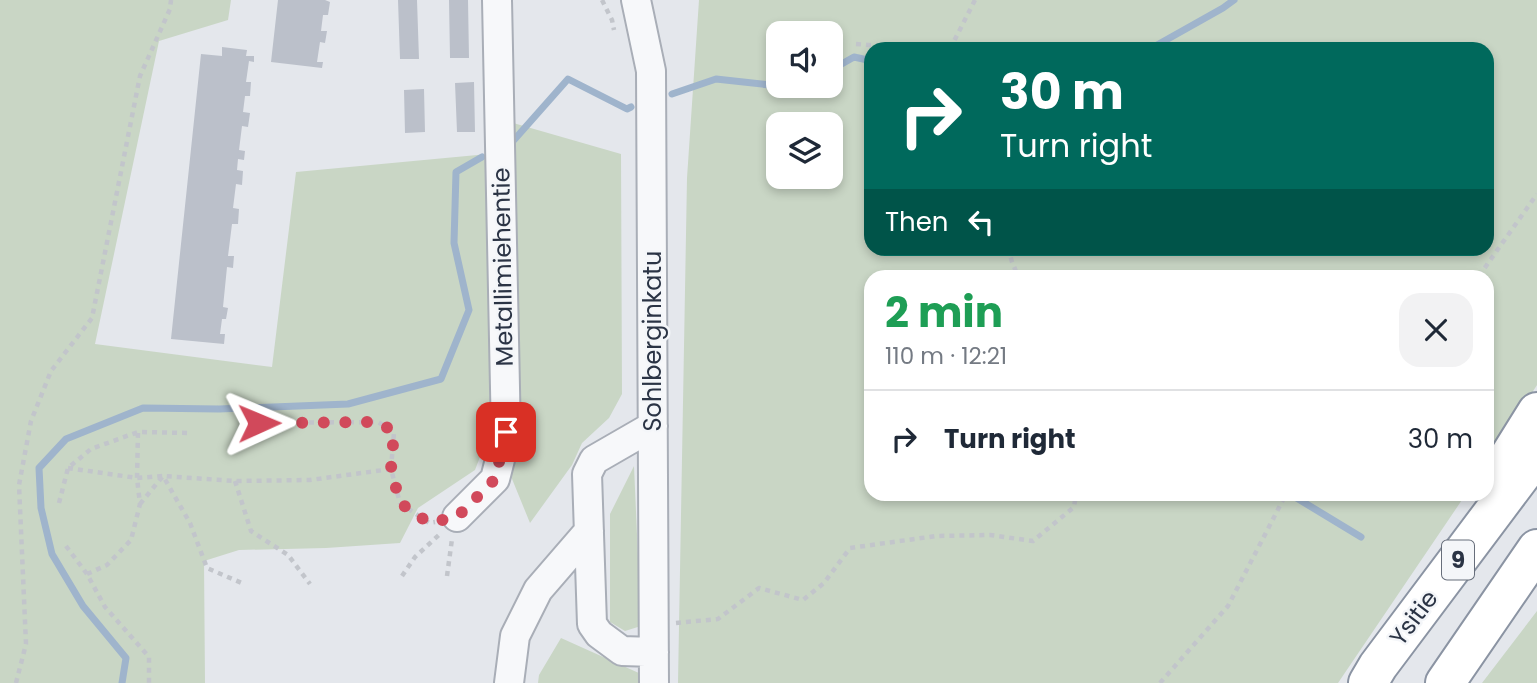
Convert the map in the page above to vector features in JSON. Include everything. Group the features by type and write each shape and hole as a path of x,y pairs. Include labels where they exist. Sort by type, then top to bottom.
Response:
{"highway":[{"path":"1494,481 1537,412"},
{"name":"Ysitie","path":"1373,674 1537,454"},
{"path":"1373,674 1481,501"},
{"name":"9","path":"1445,683 1537,550"}],"street":[{"name":"Metallimiehentie","path":"457,517 495,479 506,432 497,0"},
{"name":"Sohlberginkatu","path":"636,0 652,71 654,683"},
{"path":"653,426 594,460 587,474 592,624 599,634 622,651 654,638"},
{"path":"509,683 515,636 538,590 589,531"}],"path":[{"path":"16,683 26,644 19,485 31,421 51,371 92,318 140,76 170,9 171,0"},
{"path":"954,42 975,0"},
{"path":"856,44 864,45"},
{"path":"1494,255 1537,194"},
{"path":"259,423 378,422 394,432 391,469 400,503 429,523 457,517"},
{"path":"59,503 68,468 91,449 138,432 189,433"},
{"path":"87,574 107,565 131,540 140,504 137,478 138,432"},
{"path":"68,468 137,478 163,476 235,481 310,480 391,469"},
{"path":"140,504 163,476"},
{"path":"163,476 190,523 207,568 244,584"},
{"path":"235,481 251,531 288,555 310,584"},
{"path":"654,638 718,619 760,588 803,600 824,583 850,548 936,536 990,536 1032,541 1074,507 1075,501"},
{"path":"1160,683 1228,606 1282,501"},
{"path":"447,576 457,517"},
{"path":"402,576 415,557 457,517"},
{"path":"66,546 87,574 105,607 149,657 149,683"}],"green space":[{"path":"0,0 231,0 228,20 159,41 95,344 272,367 296,172 488,154 490,431 475,470 418,508 400,543 239,550 204,561 205,683 0,683"},
{"path":"699,0 1537,0 1537,385 1494,452 1494,270 864,270 864,501 1461,501 1338,683 678,683 687,178"},
{"path":"506,121 621,154 622,394 609,418 582,443 572,465 530,523 510,474 516,457"},
{"path":"634,466 641,626 625,631 610,622 610,514"},
{"path":"1537,611 1537,683 1482,683"},
{"path":"561,638 641,674 641,683 538,683 539,675"}],"building":[{"path":"278,0 330,2 328,15 323,15 321,31 327,31 325,43 320,42 317,62 323,62 322,68 271,62"},
{"path":"398,0 417,0 419,59 400,59"},
{"path":"449,0 468,0 469,58 450,58"},
{"path":"222,47 247,50 246,56 254,56 254,62 249,61 246,82 251,82 250,96 245,96 243,112 250,113 248,127 242,126 239,150 245,151 244,160 238,159 237,170 243,171 242,185 236,184 233,208 239,209 238,224 232,224 228,256 234,256 233,268 227,267 223,307 228,308 226,319 222,319 220,334 225,334 224,344 171,339 201,54 222,56"},
{"path":"474,82 475,132 457,132 455,83"},
{"path":"424,89 425,132 405,133 404,90"}],"waterway":[{"path":"1162,42 1234,0"},
{"path":"843,63 854,57 864,59"},
{"path":"514,140 568,79 627,109 631,107"},
{"path":"672,94 716,79 766,85"},
{"path":"122,683 126,658 83,606 52,554 41,508 39,468 66,439 143,408 219,409 348,404 441,379 469,310 454,243 456,172 482,157"},
{"path":"1302,501 1361,537"}],"route":[{"path":"259,423 378,422 394,432 391,469 400,503 429,523 457,517 495,479 506,432"}]}
